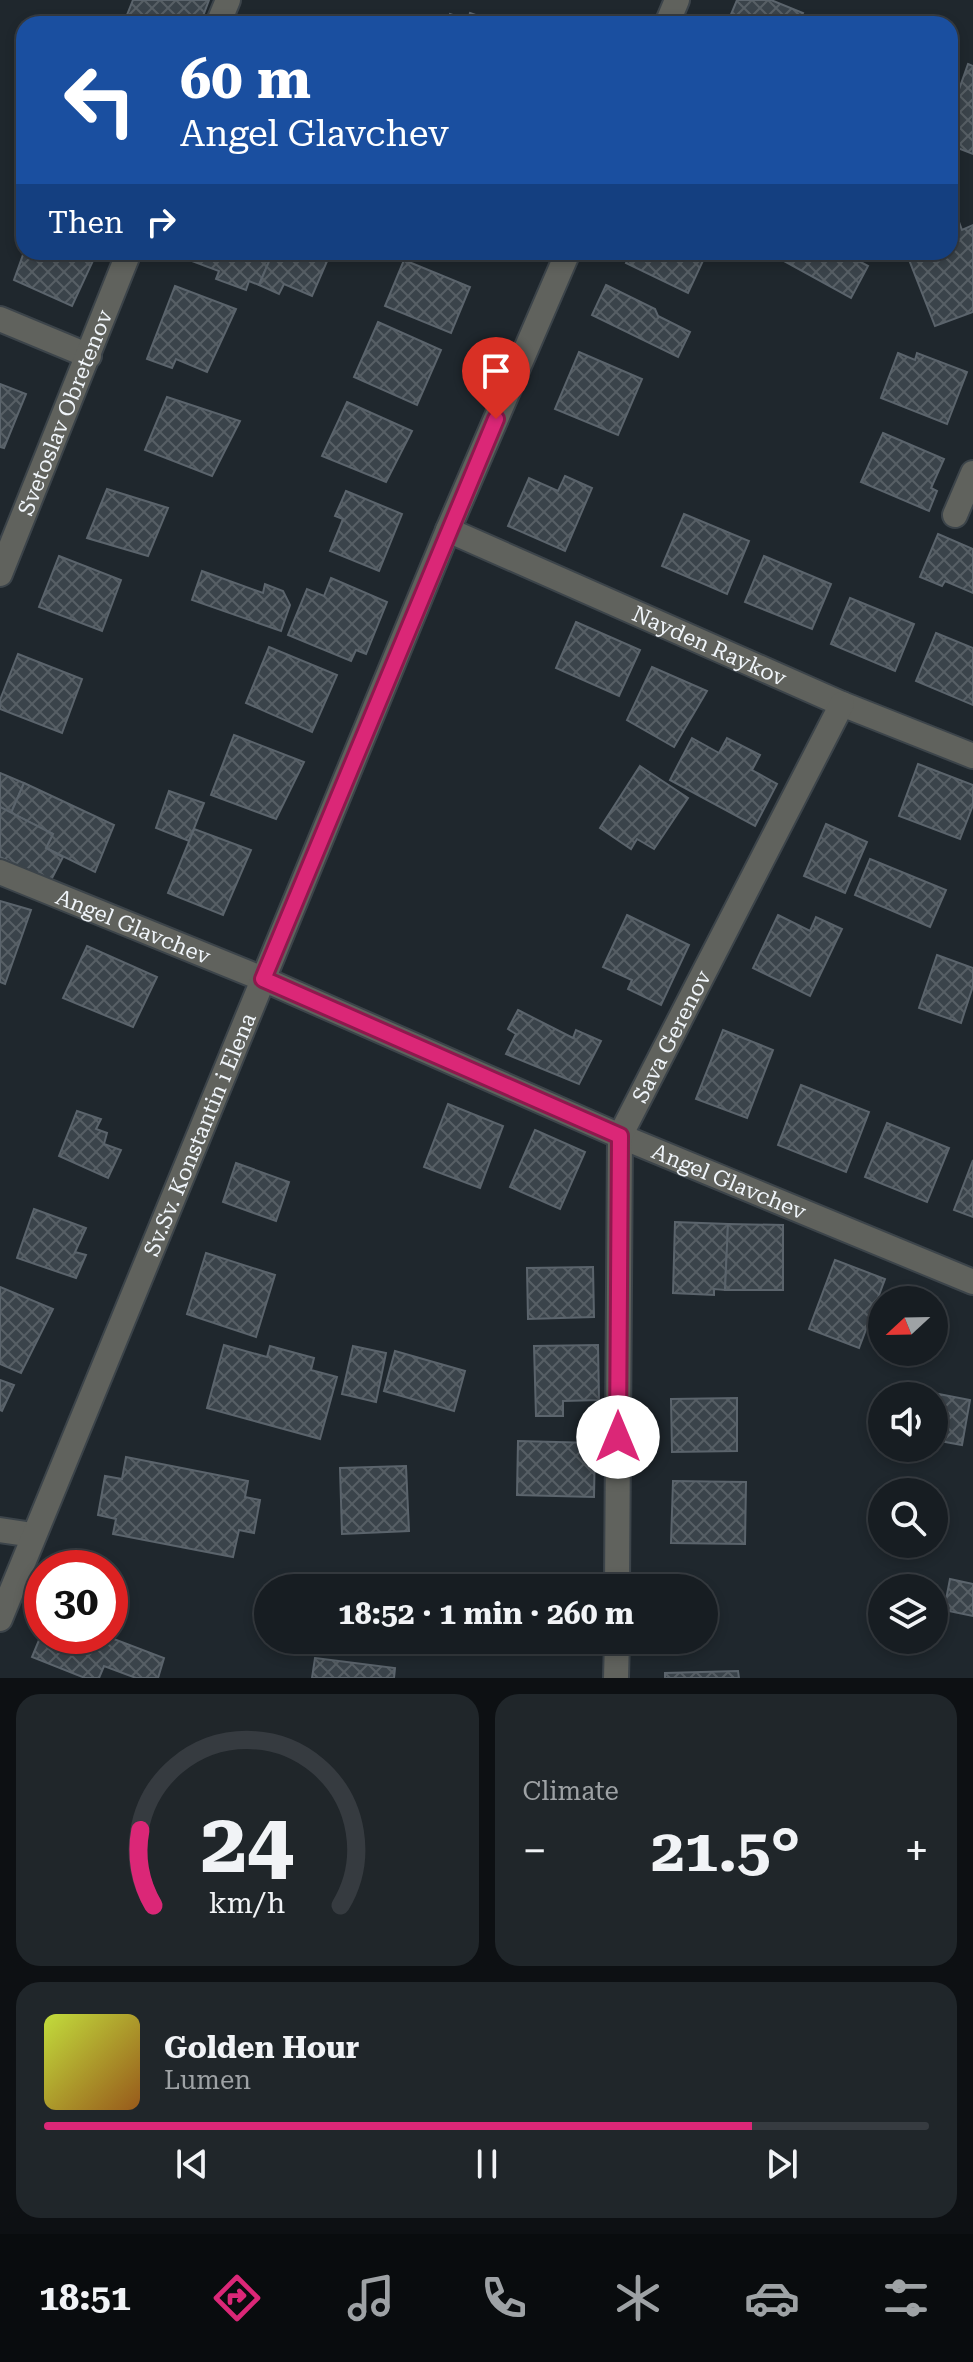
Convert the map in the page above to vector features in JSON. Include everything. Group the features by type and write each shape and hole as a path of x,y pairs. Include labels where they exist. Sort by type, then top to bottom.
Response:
{"street":[{"name":"Svetoslav Obretenov","path":"0,574 126,260"},
{"name":"Sv.Sv. Konstantin i Elena","path":"0,1619 448,530 565,260"},
{"path":"0,319 89,356"},
{"path":"955,515 973,473"},
{"name":"Nayden Raykov","path":"448,530 842,704 973,756"},
{"name":"Sava Gerenov","path":"617,1574 620,1136 842,704"},
{"name":"Angel Glavchev","path":"0,872 263,979 620,1136 973,1282"},
{"path":"0,1530 33,1535"},
{"path":"616,1678 617,1654"}],"building":[{"path":"133,0 209,0 203,16 127,15"},
{"path":"737,0 771,0 803,13 802,16 730,16"},
{"path":"968,64 973,66 973,154 958,148 958,92"},
{"path":"958,222 962,230 973,225 973,312 935,326 909,260 958,260"},
{"path":"21,260 93,260 72,306 14,280"},
{"path":"189,260 270,260 259,285 249,281 246,290 216,279 219,271"},
{"path":"270,260 328,260 312,296 284,284 279,294 259,285"},
{"path":"404,260 470,287 451,333 385,306"},
{"path":"627,260 703,260 688,293 626,263"},
{"path":"782,260 857,260 868,266 851,298"},
{"path":"606,285 655,309 658,316 690,332 678,357 592,315"},
{"path":"175,286 236,309 207,372 176,359 172,368 147,359"},
{"path":"378,322 441,350 417,405 354,377"},
{"path":"579,352 642,379 618,435 555,409"},
{"path":"898,353 915,360 917,353 967,372 947,424 881,398"},
{"path":"0,384 26,394 4,448 0,447"},
{"path":"167,397 240,421 212,476 145,450"},
{"path":"347,402 412,431 386,482 322,456"},
{"path":"883,433 944,459 931,488 937,491 929,511 861,482"},
{"path":"565,476 592,488 565,551 508,526 529,478 558,491"},
{"path":"107,489 168,508 148,556 87,538"},
{"path":"346,491 402,514 379,571 330,551 343,519 335,516"},
{"path":"684,514 749,541 727,594 662,566"},
{"path":"938,534 973,549 973,593 945,581 942,586 920,577"},
{"path":"59,556 121,580 102,631 39,607"},
{"path":"764,556 831,584 812,629 745,602"},
{"path":"202,571 263,593 265,584 283,591 290,605 281,631 192,600"},
{"path":"331,578 387,602 366,654 356,650 351,661 288,635 307,589 324,596"},
{"path":"850,598 914,624 895,671 831,644"},
{"path":"576,622 640,650 619,696 556,668"},
{"path":"936,633 973,648 973,705 916,681"},
{"path":"269,647 337,675 312,732 246,703"},
{"path":"18,654 82,679 62,733 0,709 0,700"},
{"path":"652,667 707,691 674,747 627,720"},
{"path":"234,735 304,762 276,819 211,795"},
{"path":"692,738 719,753 727,738 760,755 752,770 777,784 755,826 670,780"},
{"path":"918,764 973,785 973,805 960,839 899,816"},
{"path":"640,766 688,798 654,849 637,839 631,849 600,828"},
{"path":"0,773 24,783 11,813 0,807"},
{"path":"24,783 114,825 95,872 46,848 53,834 11,813"},
{"path":"169,791 204,803 189,841 156,828"},
{"path":"0,807 53,834 46,848 63,857 50,882 0,857"},
{"path":"826,824 867,842 845,893 804,876"},
{"path":"194,829 251,850 223,915 168,893"},
{"path":"870,859 946,890 930,927 855,895"},
{"path":"0,901 31,910 5,984 0,982"},
{"path":"627,915 689,945 661,1005 628,989 632,980 603,967"},
{"path":"778,915 810,931 816,917 842,929 810,996 753,968"},
{"path":"87,946 157,977 133,1027 63,998"},
{"path":"937,955 973,968 973,986 961,1023 919,1008"},
{"path":"518,1010 573,1038 576,1030 601,1041 579,1084 506,1054 516,1034 508,1029"},
{"path":"723,1030 773,1050 747,1118 696,1099"},
{"path":"801,1085 869,1112 846,1172 778,1145"},
{"path":"448,1104 503,1126 480,1188 424,1167"},
{"path":"77,1111 101,1119 96,1129 107,1133 104,1144 121,1150 108,1178 59,1156"},
{"path":"887,1123 949,1148 927,1202 865,1177"},
{"path":"535,1130 585,1152 560,1209 510,1187"},
{"path":"973,1160 973,1217 954,1210"},
{"path":"236,1163 289,1182 276,1221 223,1202"},
{"path":"34,1209 86,1228 75,1252 86,1255 76,1278 17,1258"},
{"path":"675,1222 728,1224 725,1290 714,1289 714,1295 673,1293"},
{"path":"728,1224 783,1225 783,1290 725,1290"},
{"path":"206,1253 275,1275 256,1337 187,1314"},
{"path":"835,1260 885,1279 882,1286 868,1286 868,1324 859,1348 809,1329"},
{"path":"593,1267 594,1317 528,1319 527,1268"},
{"path":"0,1287 53,1309 21,1373 0,1364"},
{"path":"224,1345 267,1357 270,1346 314,1358 311,1370 337,1377 320,1439 207,1408"},
{"path":"598,1345 599,1400 563,1401 563,1416 536,1416 534,1346"},
{"path":"353,1346 386,1353 376,1402 342,1394"},
{"path":"395,1351 465,1371 454,1411 384,1391"},
{"path":"0,1380 14,1385 2,1411 0,1410"},
{"path":"948,1396 970,1400 962,1445 948,1442"},
{"path":"737,1398 737,1451 672,1452 671,1399"},
{"path":"518,1441 595,1443 594,1497 517,1495"},
{"path":"126,1457 248,1481 245,1497 260,1500 254,1533 239,1530 233,1557 113,1534 116,1519 98,1515 105,1476 122,1479"},
{"path":"406,1466 409,1531 342,1534 340,1468"},
{"path":"673,1481 746,1482 745,1544 671,1543"},
{"path":"950,1579 973,1584 973,1616 948,1611"},
{"path":"128,1644 164,1658 158,1678 136,1678 104,1666 99,1678 85,1678 32,1657 33,1654 128,1654"},
{"path":"315,1658 395,1668 394,1678 312,1678"},
{"path":"738,1671 739,1678 665,1678 665,1673"}],"route":[{"path":"496,419 263,979 620,1136 618,1437"}]}
